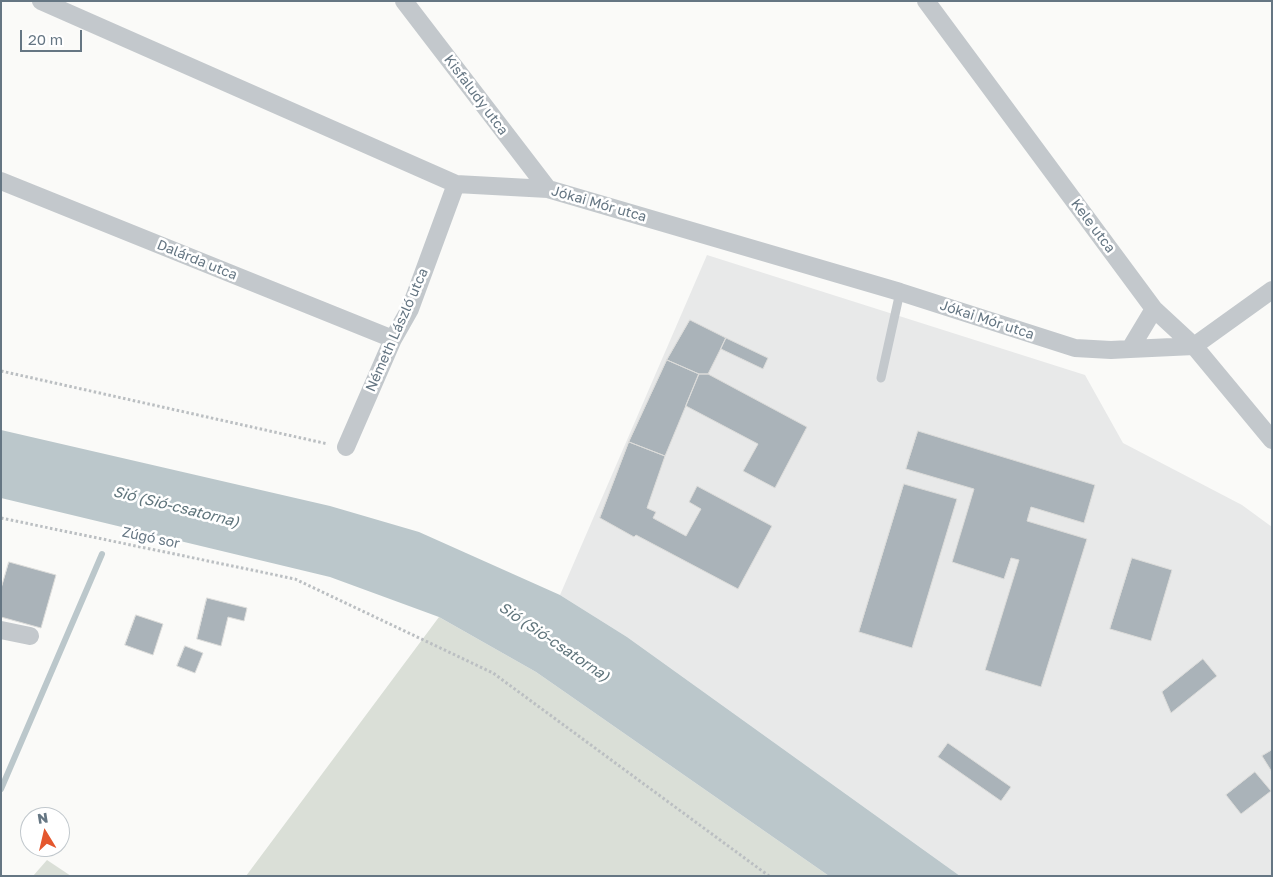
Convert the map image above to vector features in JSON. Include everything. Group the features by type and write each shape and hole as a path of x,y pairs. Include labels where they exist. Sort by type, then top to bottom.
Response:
{"street":[{"name":"Jókai Mór utca","path":"41,1 456,184 548,189 900,292 1075,348 1130,349 1194,346"},
{"name":"Kisfaludy utca","path":"404,1 548,189"},
{"name":"Kele utca","path":"926,1 1154,309 1194,346 1272,440"},
{"name":"Dalárda utca","path":"1,181 393,340"},
{"name":"Németh László utca","path":"346,448 393,340 410,309 456,184"},
{"path":"1194,346 1272,290"},
{"path":"1130,349 1154,309"},
{"path":"1,630 30,636"}],"lane":[{"path":"880,378 900,292"}],"path":[{"path":"1,372 346,448"},
{"name":"Zúgó sor","path":"1,518 295,579 493,673 769,876"}],"shaded area":[{"path":"707,255 1085,375 1123,443 1242,505 1272,527 1272,876 960,876 627,637 560,595"},
{"path":"439,617 536,672 829,876 246,876"},
{"path":"47,860 71,876 33,876"}],"water":[{"name":"Sió (Sió-csatorna)","path":"1,430 330,506 419,532 560,595 627,637 960,876 829,876 536,672 439,617 330,577 1,498"}],"building":[{"path":"690,320 726,338 708,374 699,374 667,360"},
{"path":"726,338 768,358 763,369 721,349"},
{"path":"667,360 699,374 665,456 629,442"},
{"path":"699,374 708,374 807,427 775,488 743,471 758,444 686,406"},
{"path":"918,431 1095,485 1084,523 1031,507 1027,521 1087,539 1041,687 985,670 1019,560 1011,558 1004,579 952,562 974,489 906,469"},
{"path":"629,442 665,456 647,508 656,512 653,518 686,536 701,509 689,502 697,486 772,526 738,589 600,518"},
{"path":"904,484 957,499 912,648 859,632"},
{"path":"1132,558 1172,570 1151,641 1110,629"},
{"path":"9,562 56,575 41,628 1,617 1,589"},
{"path":"207,598 247,608 244,621 228,617 221,646 197,639"},
{"path":"136,615 163,624 153,655 125,645"},
{"path":"185,646 203,653 195,673 177,666"},
{"path":"1203,659 1217,676 1171,713 1162,692"},
{"path":"948,743 1011,787 1001,801 938,757"},
{"path":"1272,750 1272,772 1262,756"},
{"path":"1255,772 1271,791 1241,814 1226,795"}],"waterway":[{"path":"1,789 102,554"}]}
